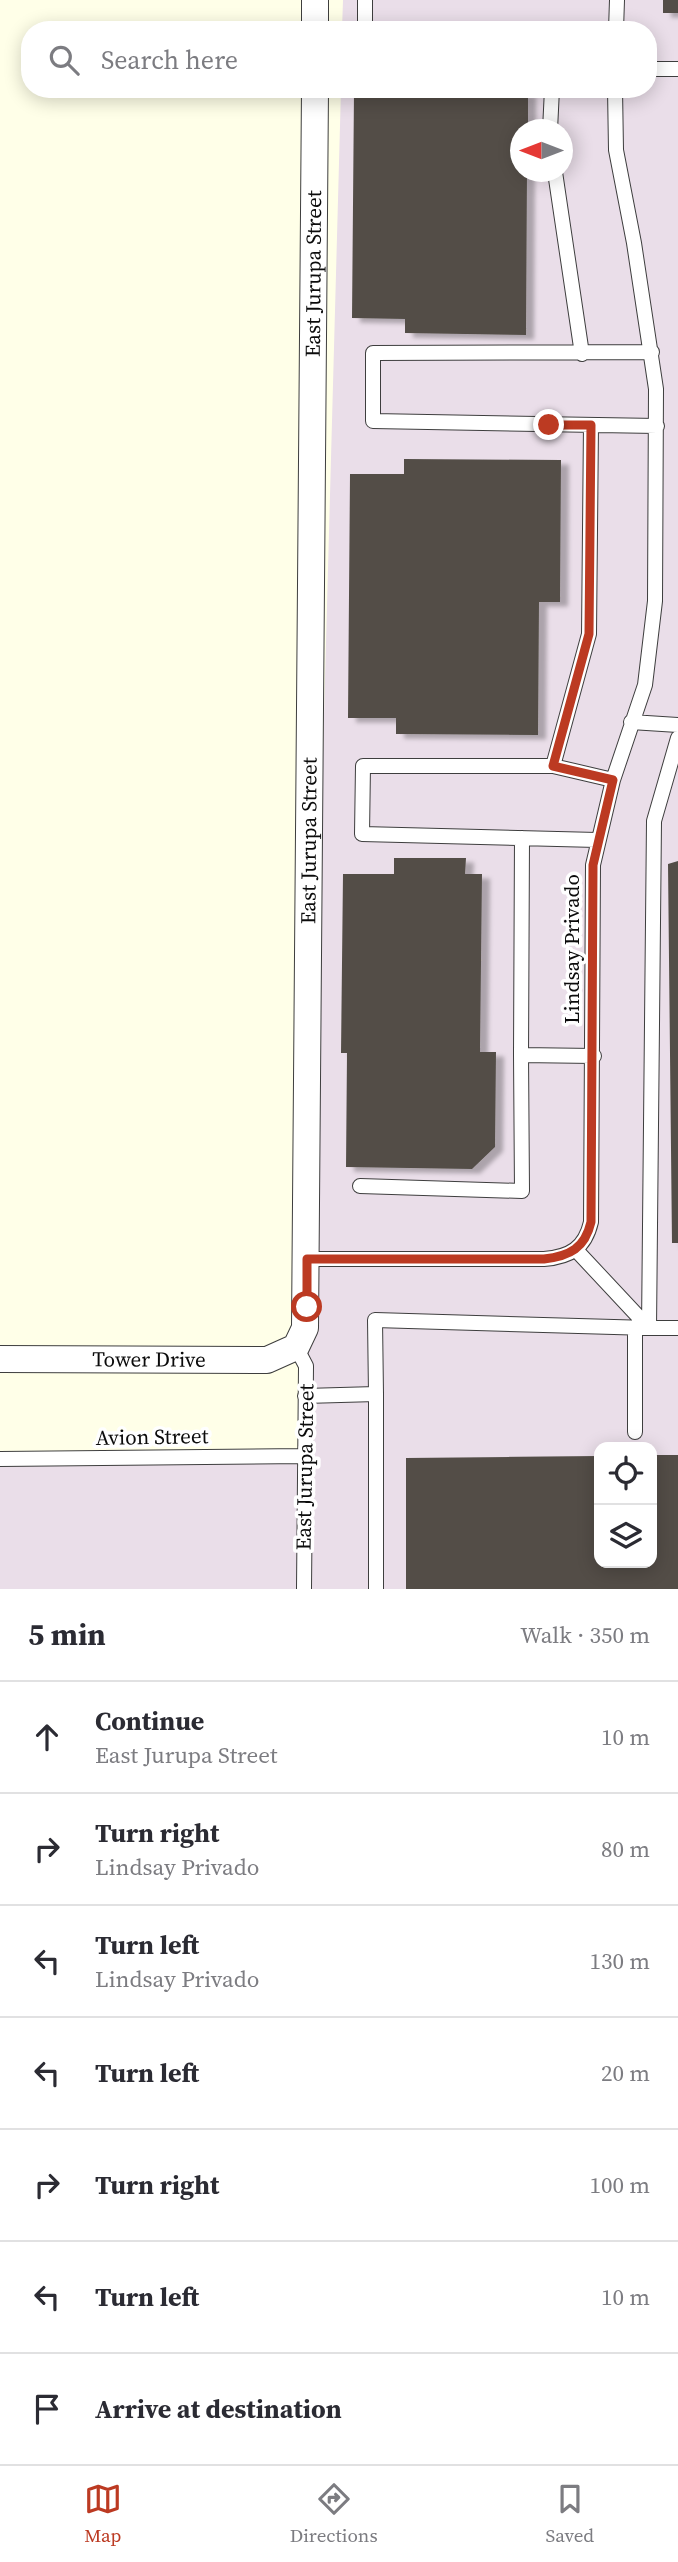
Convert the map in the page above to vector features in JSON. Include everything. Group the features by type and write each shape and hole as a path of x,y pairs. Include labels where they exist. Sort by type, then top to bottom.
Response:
{"street":[{"path":"315,0 315,21"},
{"name":"East Jurupa Street","path":"296,1347 305,1328 307,1259 315,98"},
{"name":"Tower Drive","path":"0,1359 267,1360 296,1347"}],"lane":[{"path":"365,0 365,21"},
{"path":"616,21 617,0"},
{"path":"657,69 678,69"},
{"path":"551,119 552,98"},
{"name":"Lindsay Privado","path":"576,1251 587,1237 591,1222 593,865 613,780 645,685 654,614 657,426 652,352 616,150 615,98"},
{"path":"556,182 582,354"},
{"path":"652,352 373,353 373,421 657,426"},
{"path":"553,766 589,634 591,425"},
{"path":"631,722 678,725"},
{"path":"635,1432 642,1328 654,821 678,738"},
{"path":"597,840 362,834 363,766 553,766 613,780"},
{"path":"360,1186 522,1191 522,838"},
{"path":"521,1055 594,1056"},
{"path":"307,1259 544,1259 562,1257 576,1251 642,1328"},
{"path":"376,1589 376,1320 678,1328"},
{"name":"East Jurupa Street","path":"296,1347 306,1366 304,1589"},
{"path":"306,1396 376,1394"},
{"name":"Avion Street","path":"0,1459 304,1456"}],"shaded area":[{"path":"343,0 678,0 678,1589 0,1589 0,1461 304,1456 341,98 657,98 657,21 342,21"}],"building":[{"path":"663,0 678,0 678,13 663,13"},
{"path":"354,98 528,98 528,119 510,119 510,182 527,182 526,335 405,333 405,319 352,318"},
{"path":"404,459 561,460 560,602 539,602 538,735 396,734 396,718 348,718 350,474 404,474"},
{"path":"394,858 466,858 465,874 482,874 480,1052 496,1052 495,1147 472,1169 346,1167 347,1053 341,1053 343,874 394,874"},
{"path":"678,861 678,1243 672,1243 668,864"},
{"path":"657,1455 678,1455 678,1589 406,1589 406,1458 594,1456 594,1568 657,1568"}],"route":[{"path":"307,1307 307,1259 544,1259 562,1257 576,1251 587,1237 591,1222 594,1056 593,865 613,780 553,766 589,634 591,425 549,425"}]}
